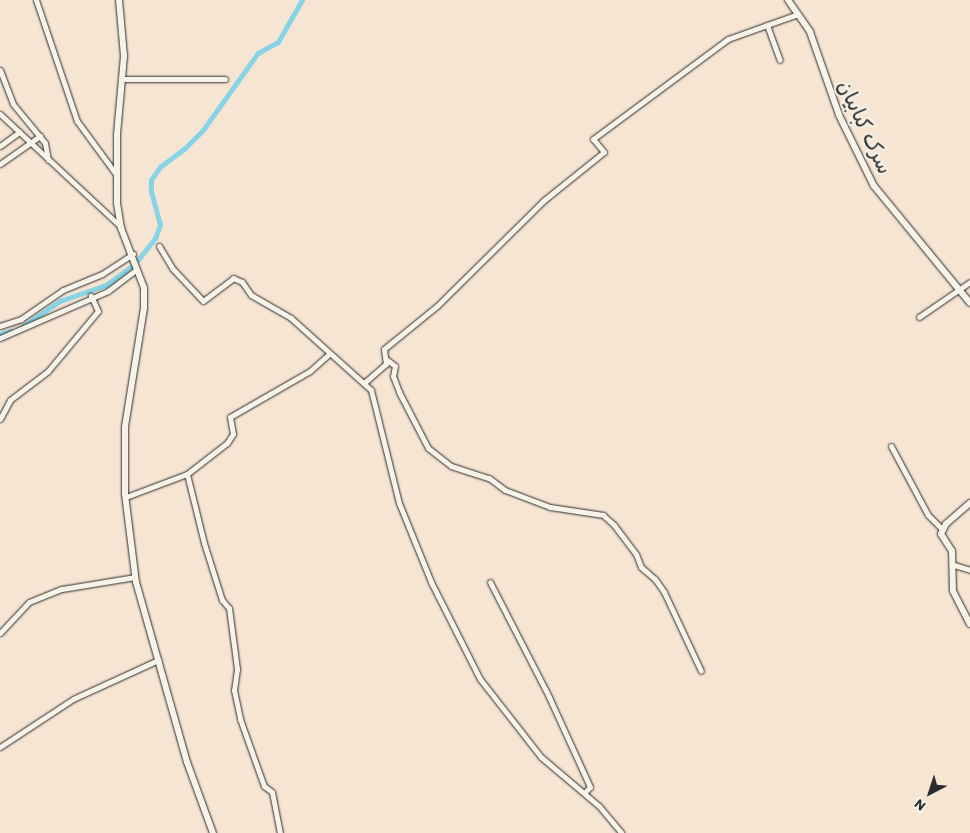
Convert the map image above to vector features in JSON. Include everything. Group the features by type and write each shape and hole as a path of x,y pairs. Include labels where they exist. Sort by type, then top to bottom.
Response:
{"street":[{"path":"36,0 77,122 116,174"},
{"path":"119,0 124,56 116,174 121,228 133,254 144,288 144,308 125,427 126,497 136,577 187,762 212,833"},
{"name":"سرک کبابیان","path":"788,0 810,32 823,75 858,157 874,186 970,303"},
{"path":"364,383 383,366 386,359 384,349 437,306 543,201 604,152 593,139 728,39 798,14"},
{"path":"767,25 780,60"},
{"path":"0,70 13,104 40,136 48,160"},
{"path":"122,79 225,79"},
{"path":"0,114 121,228"},
{"path":"0,146 19,132"},
{"path":"0,164 40,136"},
{"path":"159,246 172,268 203,301 233,278 242,282 251,295 291,318 371,390 399,503 431,582 480,679 542,758 584,793 622,833"},
{"path":"0,326 21,319 63,290 102,274 133,254"},
{"path":"0,338 92,296 108,291 137,269"},
{"path":"919,317 958,288 970,282"},
{"path":"0,419 10,400 48,371 98,310 92,296"},
{"path":"126,497 187,474 227,443 233,434 230,417 310,371 329,354"},
{"path":"386,359 391,360 395,366 393,376 399,392 428,448 451,466 489,478 505,490 550,507 603,515 614,525 636,554 641,567 655,578 664,592 701,671"},
{"path":"891,446 928,515 942,530 954,565 953,591 970,624"},
{"path":"187,474 204,543 222,600 229,608 237,669 234,690 240,719 264,786 272,792 280,833"},
{"path":"942,530 970,503"},
{"path":"954,565 970,570"},
{"path":"0,633 29,602 62,589 136,577"},
{"path":"490,582 549,697 586,778 590,787 584,793"},
{"path":"0,747 73,699 158,660"}],"waterway":[{"path":"138,260 155,238 160,225 151,192 151,180 160,167 184,149 203,130 258,53 278,42 302,0"},
{"path":"23,326 60,301 106,285 132,266"},
{"path":"0,334 11,331"}]}
